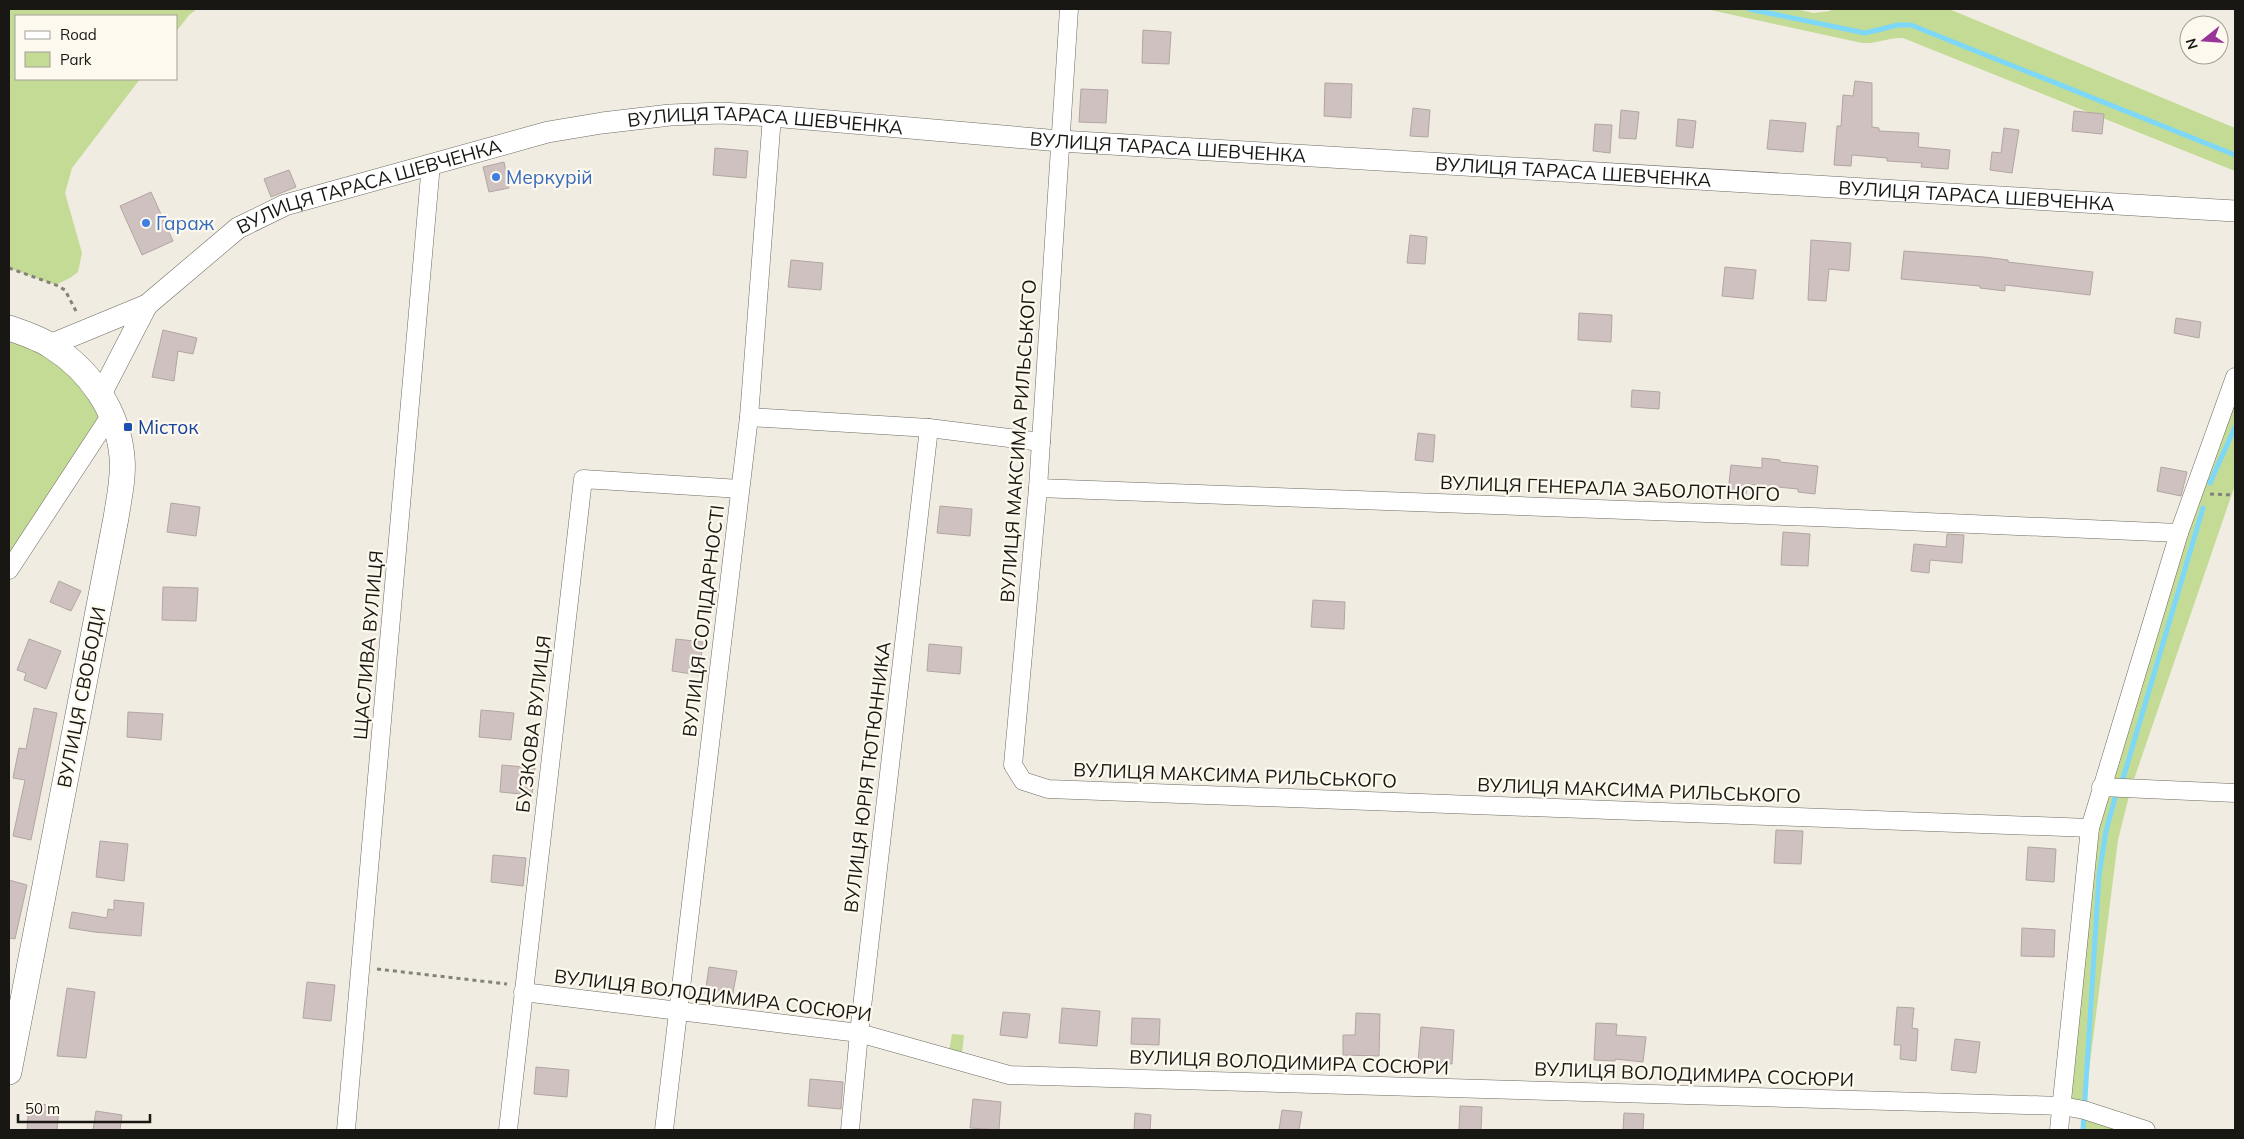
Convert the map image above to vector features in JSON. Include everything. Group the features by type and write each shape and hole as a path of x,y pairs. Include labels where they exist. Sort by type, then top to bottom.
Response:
{"main road":[{"name":"ВУЛИЦЯ СВОБОДИ","path":"9,1072 121,490 123,459 120,436 106,403 82,371 50,345 13,333"}],"street":[{"name":"ВУЛИЦЯ МАКСИМА РИЛЬСЬКОГО","path":"1069,9 1042,442 1013,766 1022,782 1048,789 2090,828"},
{"name":"ВУЛИЦЯ ТАРАСА ШЕВЧЕНКА","path":"50,345 147,305 238,228 285,206 548,132 602,123 694,114 772,116 1060,142 2235,211"},
{"name":"ВУЛИЦЯ СОЛІДАРНОСТІ","path":"664,1130 749,417 772,116"},
{"name":"ЩАСЛИВА ВУЛИЦЯ","path":"346,1130 362,967 431,164"},
{"name":"ВУЛИЦЯ ТАРАСА ШЕВЧЕНКА","path":"106,403 147,305"},
{"path":"2060,1130 2090,828 2101,786 2179,533 2235,377"},
{"path":"9,570 106,403"},
{"path":"749,417 929,428 1042,442"},
{"name":"ВУЛИЦЯ ЮРІЯ ТЮТЮННИКА","path":"850,1130 859,1033 929,428"},
{"name":"БУЗКОВА ВУЛИЦЯ","path":"508,1130 583,478 740,489"},
{"name":"ВУЛИЦЯ ГЕНЕРАЛА ЗАБОЛОТНОГО","path":"1038,488 1813,517 2179,533"},
{"path":"2101,786 2235,794"},
{"name":"ВУЛИЦЯ ВОЛОДИМИРА СОСЮРИ","path":"523,992 859,1033 1008,1076 2062,1106 2084,1110 2146,1130"}],"path":[{"path":"9,268 65,290 71,298 85,330"},
{"path":"2192,493 2235,495"},
{"path":"362,967 484,980 512,985 523,992"}],"green space":[{"path":"9,9 197,9 189,15 178,29 178,15 15,15 15,80 139,80 72,168 65,193 82,253 78,272 56,285 9,268"},
{"path":"1706,9 1796,9 1813,13 1830,11 1831,9 1949,9 2235,128 2235,171 1903,38 1862,43"},
{"path":"9,328 22,333 112,413 9,570"},
{"path":"2235,377 2235,485 2131,788 2118,840 2084,1110 2062,1106 2090,828"},
{"path":"952,1034 964,1035 962,1053 949,1051"},
{"path":"2084,1110 2146,1130 2082,1130"}],"building":[{"path":"1143,30 1171,32 1169,64 1142,63"},
{"path":"1855,81 1872,83 1872,127 1879,128 1879,131 1919,133 1918,147 1950,150 1948,169 1921,167 1922,163 1887,161 1887,158 1852,155 1851,166 1834,165 1837,126 1841,126 1843,95 1853,96"},
{"path":"1325,83 1352,84 1351,118 1324,116"},
{"path":"1081,89 1108,90 1106,123 1079,122"},
{"path":"1413,108 1430,110 1428,137 1410,136"},
{"path":"1621,110 1639,112 1636,139 1619,138"},
{"path":"2074,111 2104,114 2102,134 2072,131"},
{"path":"1678,119 1696,121 1693,148 1676,146"},
{"path":"1770,120 1806,123 1803,152 1767,149"},
{"path":"1595,124 1612,125 1610,153 1593,151"},
{"path":"2004,128 2019,130 2012,173 1990,170 1992,152 2001,153"},
{"path":"715,148 748,151 746,178 713,175"},
{"name":"Меркурій","path":"504,162 509,188 489,192 483,167"},
{"path":"289,170 296,187 271,197 264,179"},
{"name":"Гараж","path":"151,192 173,241 142,255 120,206"},
{"path":"1410,235 1427,237 1425,264 1407,263"},
{"path":"1811,240 1851,243 1849,271 1829,269 1826,301 1808,300"},
{"path":"1904,251 1984,257 2008,260 2008,262 2093,272 2090,295 2005,285 2005,291 1980,288 1980,286 1901,279"},
{"path":"791,260 823,263 821,290 788,287"},
{"path":"1725,267 1756,270 1753,299 1722,296"},
{"path":"1579,313 1612,315 1611,342 1578,340"},
{"path":"2176,318 2201,322 2199,338 2174,333"},
{"path":"163,330 197,338 193,354 178,351 174,381 152,377"},
{"path":"1632,390 1660,392 1659,409 1631,407"},
{"path":"1418,433 1435,435 1433,462 1415,460"},
{"path":"1762,458 1818,466 1815,494 1798,492 1798,489 1747,484 1746,494 1728,492 1731,465 1762,468"},
{"path":"2161,467 2187,472 2181,496 2157,491"},
{"path":"171,503 200,507 196,536 167,532"},
{"path":"940,506 972,509 970,536 937,533"},
{"path":"1783,532 1810,534 1808,566 1781,565"},
{"path":"1947,534 1964,535 1962,563 1930,560 1929,573 1911,571 1914,544 1946,547"},
{"path":"59,581 81,591 71,611 50,602"},
{"path":"163,587 198,588 196,621 162,620"},
{"path":"1313,600 1345,602 1344,629 1311,627"},
{"path":"29,639 61,651 46,689 24,680 26,673 17,670"},
{"path":"676,639 703,642 699,675 672,671"},
{"path":"929,644 962,647 960,674 927,671"},
{"path":"34,708 57,713 31,840 13,836 25,780 13,778 19,748 26,749"},
{"path":"481,710 514,713 511,740 479,737"},
{"path":"128,712 163,714 161,740 127,737"},
{"path":"502,765 535,768 532,795 500,792"},
{"path":"1776,830 1803,831 1801,864 1774,863"},
{"path":"100,841 128,844 124,881 96,877"},
{"path":"2028,847 2056,849 2054,882 2026,880"},
{"path":"493,855 526,858 523,886 491,882"},
{"path":"9,880 27,885 15,939 9,938"},
{"path":"114,900 144,903 141,936 69,928 72,912 107,918 108,909 114,910"},
{"path":"2022,928 2055,930 2054,957 2021,956"},
{"path":"709,967 737,971 732,998 705,994"},
{"path":"307,982 335,985 331,1021 303,1018"},
{"path":"67,988 95,992 86,1058 57,1056"},
{"path":"1897,1007 1914,1008 1912,1028 1918,1029 1916,1061 1900,1059 1901,1045 1894,1045"},
{"path":"1062,1008 1100,1011 1097,1046 1059,1043"},
{"path":"1003,1012 1030,1014 1027,1038 1000,1035"},
{"path":"1356,1013 1380,1014 1379,1056 1343,1055 1343,1035 1355,1035"},
{"path":"1132,1018 1160,1019 1159,1045 1131,1044"},
{"path":"1596,1023 1617,1024 1616,1035 1646,1037 1643,1062 1615,1059 1615,1061 1594,1060"},
{"path":"1421,1027 1454,1030 1452,1064 1418,1061"},
{"path":"1955,1039 1980,1042 1976,1073 1951,1070"},
{"path":"536,1067 569,1070 567,1097 534,1094"},
{"path":"810,1079 843,1082 841,1109 808,1106"},
{"path":"973,1099 1001,1102 999,1130 970,1128"},
{"path":"29,1103 59,1106 57,1130 27,1130"},
{"path":"1460,1106 1482,1107 1481,1130 1459,1130"},
{"path":"1282,1110 1302,1112 1299,1130 1279,1130"},
{"path":"96,1111 122,1115 120,1130 93,1130"},
{"path":"1135,1113 1151,1115 1150,1130 1134,1130"},
{"path":"1624,1113 1644,1114 1643,1130 1623,1130"}],"waterway":[{"path":"1749,9 1865,33 1898,25 1911,25 2235,155"},
{"path":"2210,483 2235,427"},
{"path":"2122,782 2203,508"},
{"path":"2083,1130 2099,876 2106,831 2115,798"}],"place":[{"name":"Меркурій","path":"496,177"},
{"name":"Гараж","path":"146,223"},
{"name":"Місток","path":"128,427"}]}
